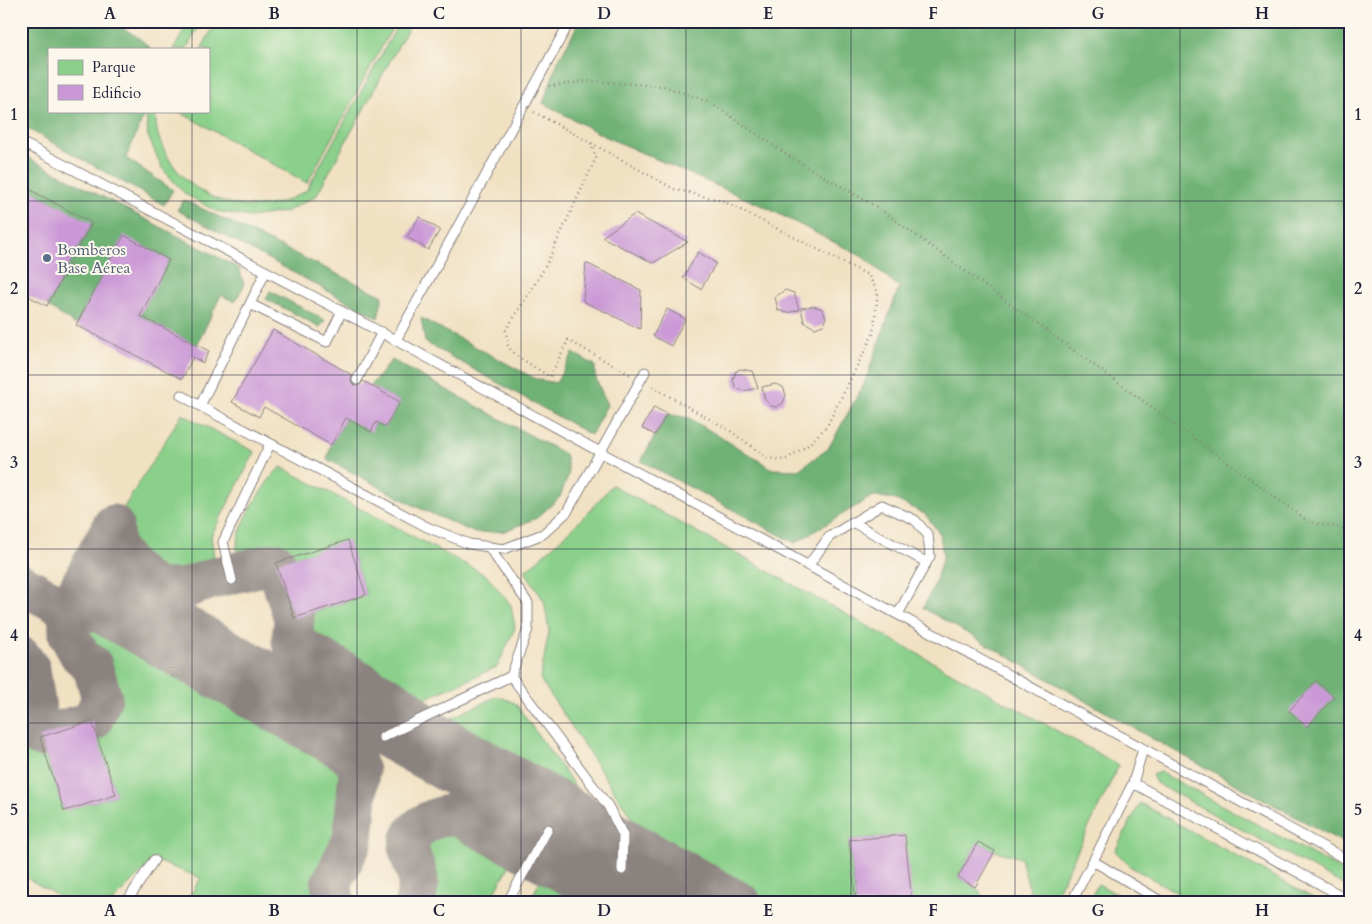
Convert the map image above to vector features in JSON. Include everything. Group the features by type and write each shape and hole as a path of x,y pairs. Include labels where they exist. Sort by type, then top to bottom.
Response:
{"lane":[{"path":"396,340 570,21"},
{"path":"21,142 382,332 1351,862"},
{"path":"200,406 266,271"},
{"path":"250,304 327,342 342,311"},
{"path":"357,380 382,332"},
{"path":"181,396 427,527 468,544 504,549 543,534 567,512 642,376"},
{"path":"232,580 223,542 270,444"},
{"path":"808,566 829,537 882,505 915,520 928,535 930,556 898,614"},
{"path":"852,522 926,562"},
{"path":"383,737 511,676 528,629 528,602 488,546"},
{"path":"511,676 608,806 623,835 622,870"},
{"path":"1071,903 1132,783 1143,749"},
{"path":"1132,783 1351,901"},
{"path":"508,903 548,829"},
{"path":"126,903 154,860"},
{"path":"1093,861 1164,903"},
{"path":"21,896 32,903"}],"path":[{"path":"534,87 591,81 663,86 710,102 792,158 880,210 1308,522 1351,530"},
{"path":"523,107 591,143 674,189 723,201 868,275 878,292 873,334 827,426 808,446 785,460 767,458 729,430 642,376 568,340 550,377 517,356 508,347 506,330 544,269 596,158 591,143"}],"green space":[{"path":"33,21 112,21 139,38 150,48 48,48 48,112 146,112 126,158 173,190 164,205 21,125 21,45"},
{"path":"189,21 202,21 187,48 175,48"},
{"path":"217,21 396,21 307,183 180,112 210,112 210,48 202,48"},
{"path":"400,21 412,21 316,196 285,212 250,217 216,211 185,194 162,168 148,136 146,112 155,112 159,138 167,155 178,171 191,184 206,194 222,201 240,205 259,206 282,202 306,191"},
{"path":"580,21 1351,21 1351,847 1151,738 923,608 935,583 943,556 940,534 925,514 894,499 873,496 795,543 641,461 667,414 689,418 773,469 798,470 828,449 864,384 899,287 863,257 767,208 604,136 543,103 558,61"},
{"path":"21,154 239,268 244,285 235,302 221,295 197,345 140,316 169,260 124,236 76,325 47,306 92,224 21,185"},
{"path":"184,200 383,296 378,318 177,210"},
{"path":"270,291 325,320 320,327 266,299"},
{"path":"421,318 536,379 556,383 573,353 595,365 595,376 607,405 591,435 425,342"},
{"path":"392,360 565,454 569,473 560,497 537,518 505,531 475,533 417,507 327,459 331,445 350,412 367,417 361,427 370,432 376,422 386,427 399,402 370,386"},
{"path":"182,414 255,452 211,536 217,577 182,589 155,588 132,570 114,547 113,525"},
{"path":"281,467 486,575 511,605 515,628 497,667 406,707 292,642 294,618 366,595 348,541 276,563 245,570 237,548 241,529 260,493"},
{"path":"612,485 1119,765 1059,889 1047,901 1031,896 1021,858 995,851 978,842 958,877 975,887 989,903 912,903 904,835 849,840 856,903 741,903 657,856 540,679 549,631 544,601 525,571 581,519"},
{"path":"89,607 344,751 354,760 359,771 353,840 331,884 335,903 185,903 201,878 154,860 111,903 70,903 27,878 21,863 21,657 30,669 40,737 64,811 116,795 92,721 106,689 92,665 80,655 69,635 68,609"},
{"path":"497,696 515,703 602,824 429,729"},
{"path":"1160,772 1351,875 1351,889 1156,783 1152,775"},
{"path":"1140,803 1322,903 1184,903 1176,892 1131,867 1115,851"},
{"path":"453,814 519,848 489,903 415,903 418,883 417,873 410,854 409,845 412,837 422,825 429,821"},
{"path":"550,864 622,903 528,903"},
{"path":"1098,884 1133,903 1088,903"}],"building":[{"name":"Bomberos Base Aérea","path":"21,185 92,223 47,306 21,292"},
{"path":"635,214 688,242 653,263 602,237"},
{"path":"419,217 440,230 428,250 407,237"},
{"path":"124,235 169,260 140,316 209,351 203,363 193,357 182,379 76,325"},
{"path":"698,252 716,263 701,289 683,278"},
{"path":"586,263 641,290 640,329 583,301"},
{"path":"785,290 794,293 799,310 786,313 778,310 775,297"},
{"path":"814,306 822,309 826,317 823,325 815,328 804,322 801,308"},
{"path":"667,309 685,319 671,346 653,336"},
{"path":"273,330 352,375 351,381 354,385 360,385 363,381 400,402 385,427 376,422 371,432 346,418 331,445 264,407 259,417 232,402"},
{"path":"740,369 752,371 758,388 744,391 736,388 733,380 736,371"},
{"path":"775,384 783,387 786,395 783,403 776,407 771,406 765,400 762,387"},
{"path":"654,407 667,414 655,435 642,428"},
{"path":"348,540 366,595 294,618 276,563"},
{"path":"1316,681 1334,697 1307,727 1289,711"},
{"path":"92,721 116,795 64,811 40,737"},
{"path":"905,835 912,903 856,903 849,840"},
{"path":"978,842 995,851 975,887 958,877"}],"taxiway":[{"path":"335,903 331,884 353,840 359,771 354,760 344,751 89,607 68,609 113,525 114,547 132,570 155,588 182,589 217,577 276,563 294,618 292,642 406,707 429,729 741,903"},
{"path":"21,584 68,609 69,635 80,655 92,665 102,698 92,721 40,737 30,669 21,657"},
{"path":"121,590 682,903"},
{"path":"415,903 418,883 417,873 410,854 409,845 412,837 422,825 429,821 453,814 622,903"}],"place":[{"name":"Bomberos Base Aérea","path":"47,258"}]}
